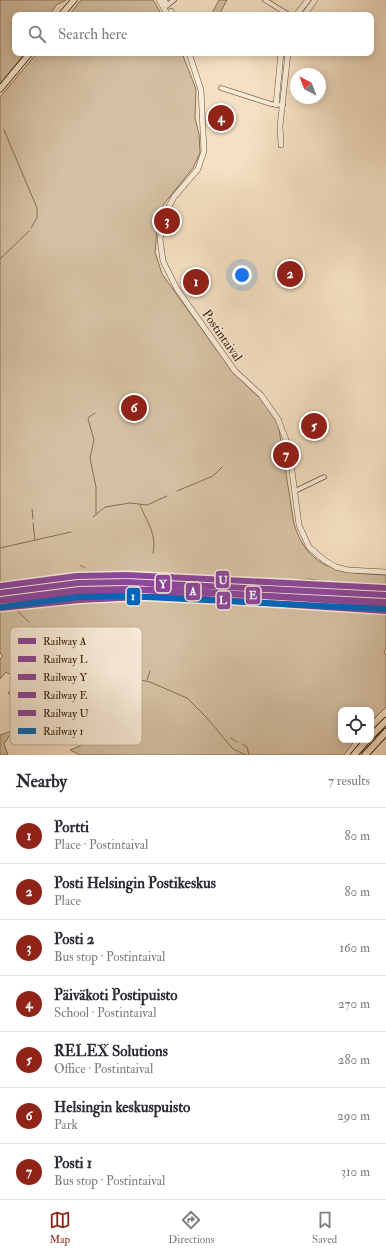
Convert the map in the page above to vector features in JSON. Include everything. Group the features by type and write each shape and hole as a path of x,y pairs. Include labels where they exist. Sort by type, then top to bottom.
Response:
{"main road":[{"path":"64,12 74,0"},
{"path":"0,89 28,56"},
{"path":"374,733 386,720"},
{"path":"365,755 386,732"},
{"path":"354,755 364,743"}],"street":[{"path":"159,0 170,12"},
{"path":"164,0 165,6"},
{"path":"165,6 174,0"},
{"path":"265,0 284,12"},
{"path":"298,12 308,0"},
{"path":"306,12 316,0"},
{"name":"Postintaival","path":"191,56 201,90 204,151 198,169 174,197 166,212 160,234 162,257 172,281 228,361 240,376 261,395 278,419 289,448 299,525 306,542 318,556 330,564 342,568 386,572"},
{"path":"276,104 281,56"},
{"path":"281,145 280,126 288,56"},
{"path":"221,88 283,105"},
{"path":"295,491 324,477"}],"shaded area":[{"path":"0,0 66,0 56,5 52,12 12,12 12,56 23,56 0,84"},
{"path":"81,0 153,0 160,12 71,12"},
{"path":"219,0 227,0 221,12 213,12"},
{"path":"34,56 183,56 196,89 195,118 199,134 200,153 193,168 164,204 158,220 155,252 162,274 232,371 264,402 278,423 294,524 300,540 318,561 330,567 356,573 386,575 386,584 327,582 309,579 290,581 289,601 386,608 386,648 384,651 386,656 386,707 374,719 374,707 338,707 338,743 353,743 344,755 80,755 70,750 82,745 142,745 142,627 10,627 10,673 9,674 6,672 0,679 0,659 3,656 0,653 0,97"},
{"path":"10,732 4,744 8,755 0,755 0,735"}],"waterway":[{"path":"4,130 37,208 37,218 31,228"},
{"path":"0,259 29,231"},
{"path":"95,413 88,419 94,440 90,458 96,487 96,514"},
{"path":"177,491 213,476 222,467"},
{"path":"93,517 105,507 130,503 147,505 167,496"},
{"path":"140,505 154,540 153,553"},
{"path":"32,509 33,519"},
{"path":"33,523 35,540"},
{"path":"0,548 71,532"},
{"path":"80,565 85,568"},
{"path":"93,574 102,577 130,576 258,581"},
{"path":"0,604 9,603 29,622"},
{"path":"147,680 150,671"},
{"path":"142,680 150,682 187,698 207,718 233,749 246,755"},
{"path":"231,738 237,742"},
{"path":"242,744 247,747 249,755"}],"rail line":[{"name":"U","path":"0,586 77,576 127,575 386,588"},
{"name":"Y","path":"0,593 78,583 127,582 386,595"},
{"name":"E","path":"1,600 79,590 127,589 386,602"},
{"name":"A","path":"0,601 78,593 160,589 386,604"},
{"name":"1","path":"2,607 79,597 127,596 385,609"},
{"name":"L","path":"1,608 79,600 160,596 386,611"}],"place":[{"name":"Päiväkoti Postipuisto","path":"221,118"},
{"name":"Posti 2","path":"167,221"},
{"name":"Posti Helsingin Postikeskus","path":"290,274"},
{"name":"Portti","path":"196,282"},
{"name":"Helsingin keskuspuisto","path":"134,408"},
{"name":"RELEX Solutions","path":"314,426"},
{"name":"Posti 1","path":"286,455"}]}
